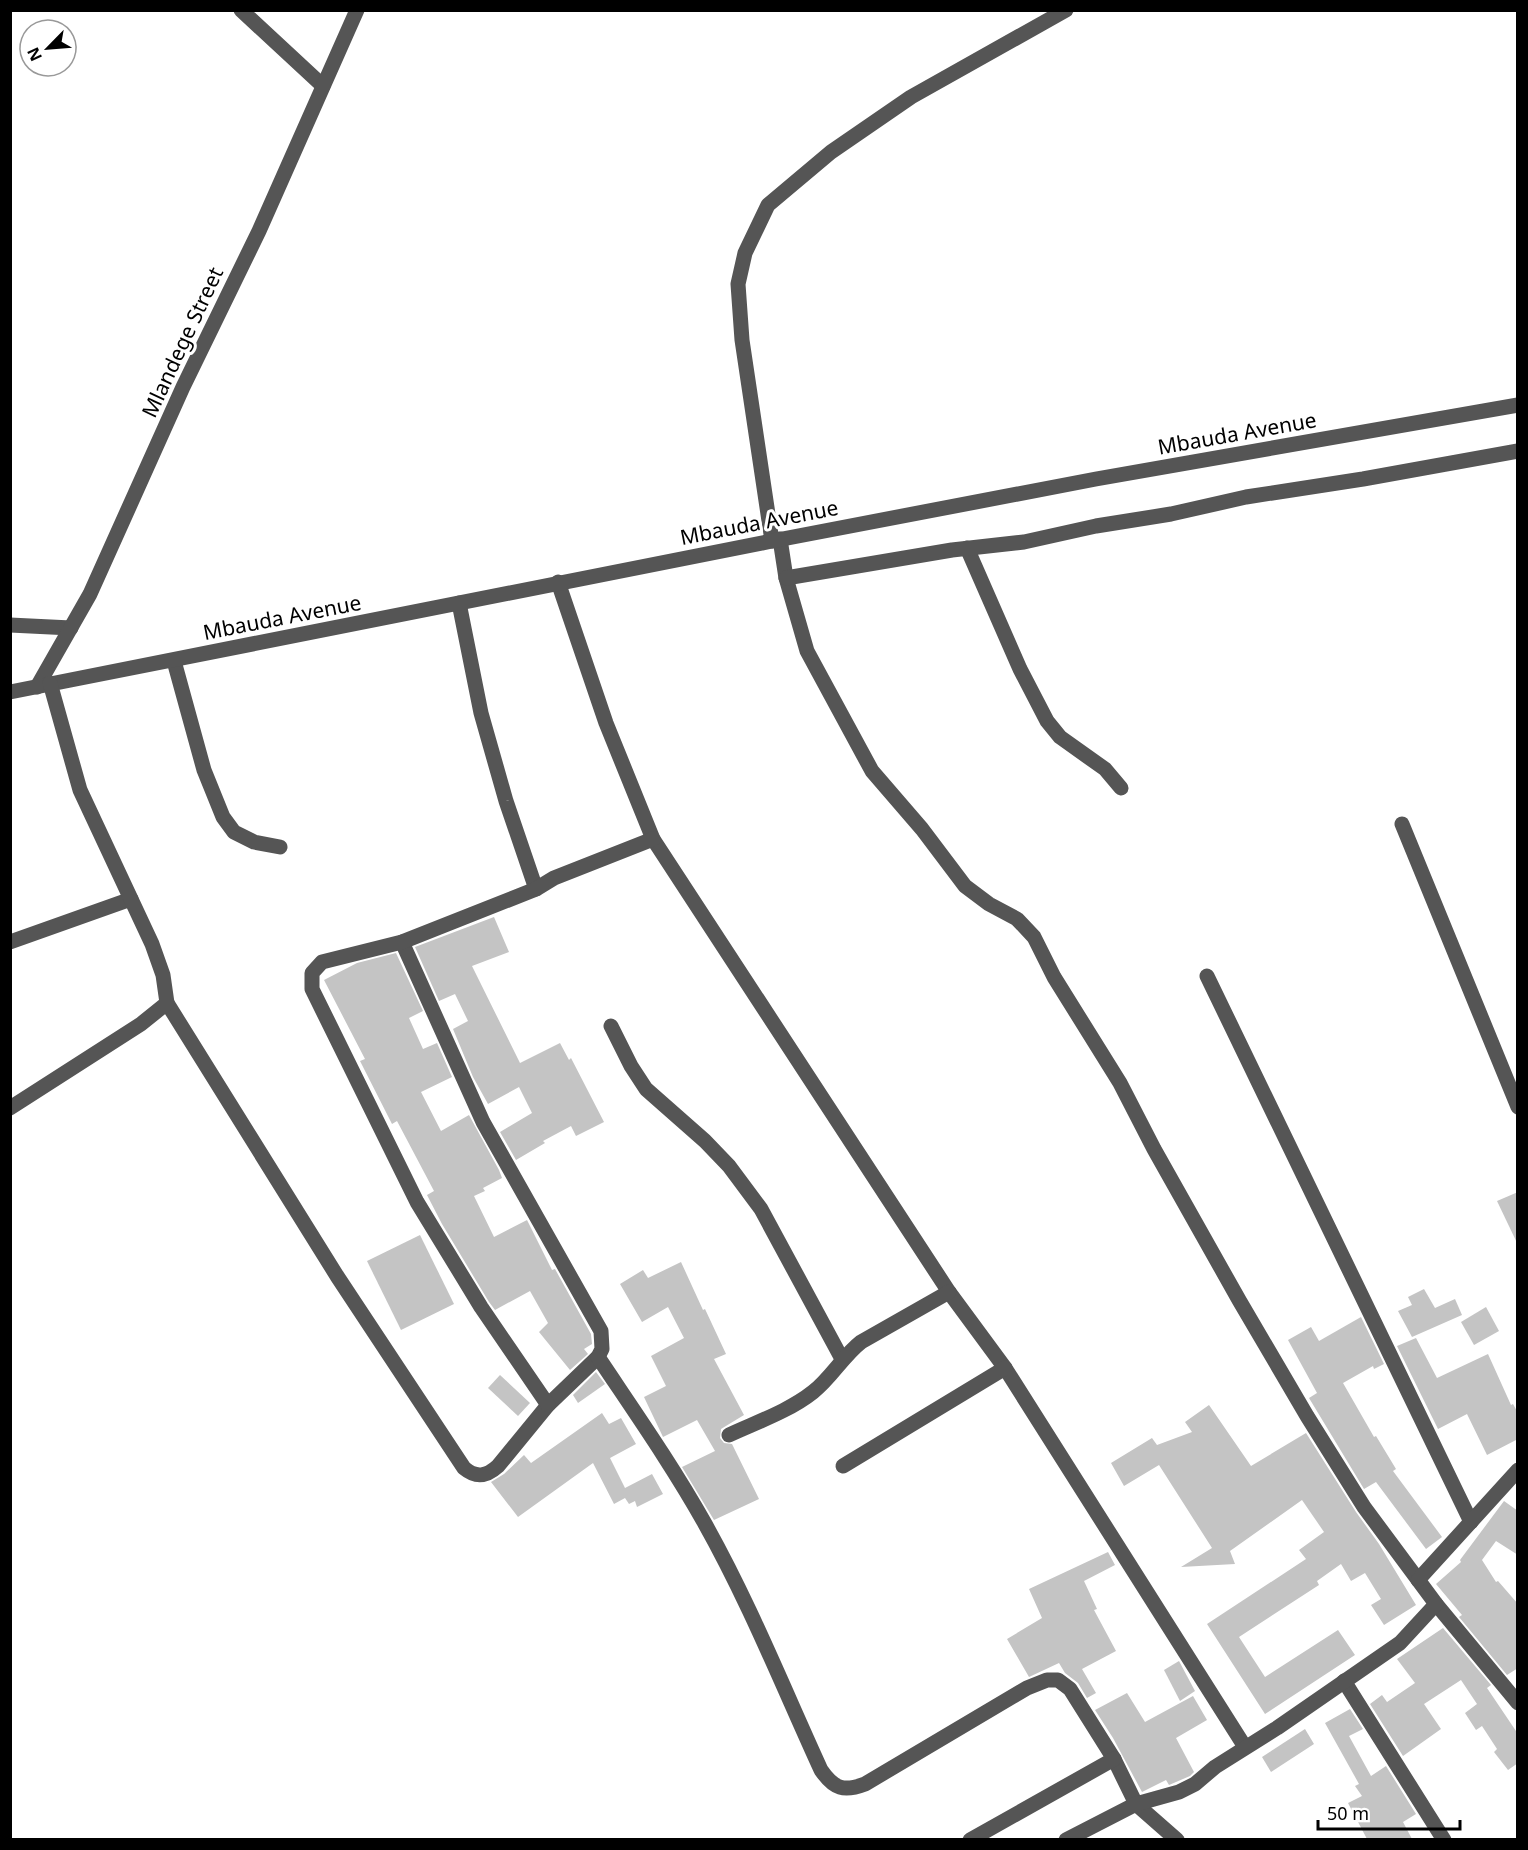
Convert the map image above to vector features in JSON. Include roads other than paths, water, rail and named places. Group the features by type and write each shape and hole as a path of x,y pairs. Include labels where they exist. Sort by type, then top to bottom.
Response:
{"street":[{"path":"241,10 323,86"},
{"name":"Mlandege Street","path":"44,685 90,594 183,387 259,231 357,10"},
{"path":"1066,10 911,97 831,152 768,205 745,253 738,284 742,340 776,540 801,636 872,771 922,829 965,886 989,904 1017,919 1034,937 1054,977 1120,1083 1154,1149 1307,1416 1364,1507 1436,1604 1518,1702"},
{"name":"Mbauda Avenue","path":"10,692 174,661 558,582 1095,479 1518,405"},
{"path":"786,578 967,548 1024,542 1246,497 1518,451"},
{"path":"967,548 1020,669 1047,721 1060,737 1105,770 1121,788"},
{"path":"558,582 606,723 653,839 949,1292 1005,1368 1245,1747"},
{"path":"459,603 481,713 506,801 536,889"},
{"path":"10,625 71,628"},
{"path":"174,661 204,770 223,817 234,832 254,842 280,847"},
{"path":"44,685 80,790 152,944 163,975 167,1003 337,1276 464,1468 471,1474 480,1476 490,1473 498,1466 548,1405 598,1357 603,1341 598,1321 483,1122 402,942"},
{"path":"1402,824 1518,1107"},
{"path":"548,1405 481,1307 417,1202 312,989 312,973 322,962 402,942 536,889 554,878 653,839"},
{"path":"10,942 131,899"},
{"path":"1207,976 1471,1522"},
{"path":"10,1108 141,1024 167,1003"},
{"path":"610,1026 646,1089 705,1141 746,1187 761,1209 842,1359"},
{"path":"729,1436 802,1400 825,1381 850,1350 872,1334 949,1292"},
{"path":"598,1357 705,1523 735,1581 821,1770 829,1781 840,1788 852,1789 865,1784 1019,1692 1047,1680 1058,1680 1070,1689 1114,1759 1136,1804 1177,1839"},
{"path":"843,1466 1005,1368"},
{"path":"1418,1580 1518,1470"},
{"path":"1066,1839 1136,1804 1179,1792 1195,1784 1245,1747 1277,1728 1400,1643 1436,1604"},
{"path":"1344,1681 1444,1839"},
{"path":"970,1839 1114,1759"}]}
